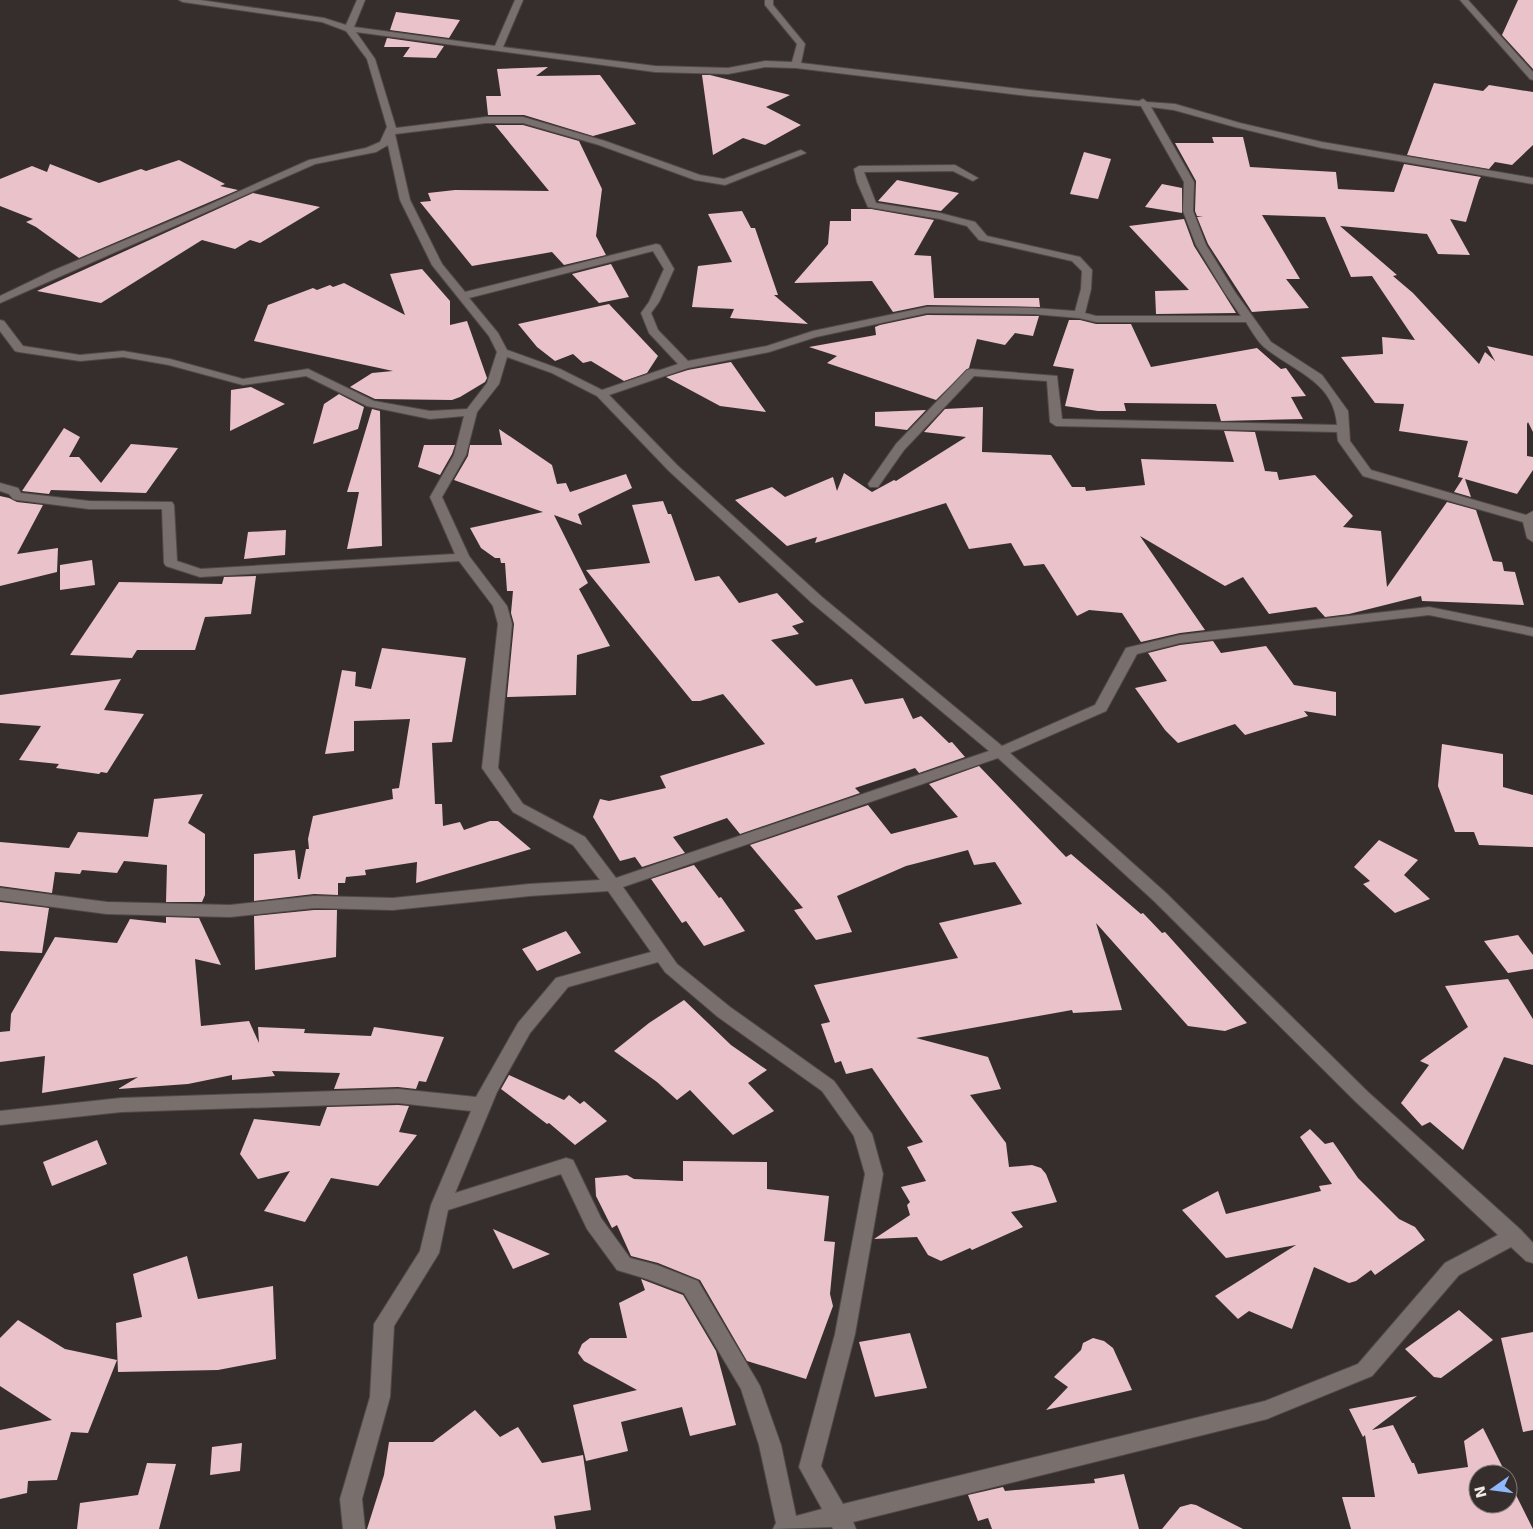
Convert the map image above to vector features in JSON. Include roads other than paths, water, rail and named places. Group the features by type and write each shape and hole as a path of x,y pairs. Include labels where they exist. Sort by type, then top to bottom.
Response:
{"street":[{"path":"182,0 324,20 349,29 432,41 655,68 728,71 766,64 796,65 1028,93 1143,102 1175,107 1238,125 1322,145 1533,181"},
{"path":"349,29 361,0"},
{"path":"499,48 519,0"},
{"path":"768,0 769,5 801,44 796,65"},
{"path":"1464,0 1533,77"},
{"path":"0,300 56,273 208,209 312,162 373,150 370,150 384,144 392,127 371,59 349,29"},
{"path":"1143,102 1189,182 1188,211 1201,245 1230,293 1267,344 1318,377 1342,411 1344,440 1367,473 1531,517 1533,538"},
{"path":"390,132 486,120 523,120 602,143 698,178 725,182 801,153"},
{"path":"390,132 405,200 437,265 494,336 503,352 556,371 601,394 673,468 810,593 1000,752 1160,897 1362,1096 1533,1255"},
{"path":"973,178 955,168 859,169 862,182 872,205 940,216 972,224 983,238 1076,259 1087,270 1086,289 1079,315"},
{"path":"463,296 656,246 668,269 654,302 646,313 653,331 685,365"},
{"path":"601,394 685,365 769,349 813,334 927,310 1033,311 1079,315 1096,319 1249,319"},
{"path":"0,322 19,349 80,358 123,354 170,362 243,382 308,372 371,404 430,415 470,412"},
{"path":"503,352 493,384 470,412 460,455 436,497 463,557 500,606 505,624 490,768 518,808 580,841 670,968 724,1012 828,1086 863,1134 874,1174 844,1334 810,1467 841,1522"},
{"path":"874,484 900,447 971,372 1053,378 1056,422 1343,429"},
{"path":"0,487 14,491 17,496 89,505 168,505 171,563 200,573 463,557"},
{"path":"0,894 107,908 230,911 314,902 393,904 529,890 613,885 1000,752 1101,708 1131,651 1180,639 1429,611 1533,632"},
{"path":"354,1529 351,1499 380,1397 384,1324 428,1252 440,1205 482,1105 524,1028 562,982 662,955"},
{"path":"0,1118 122,1105 398,1096 482,1105"},
{"path":"440,1205 566,1165 594,1223 624,1264 650,1271 691,1288 714,1325 750,1386 770,1444 786,1529 841,1522 1267,1410 1365,1370 1452,1269 1514,1236"}]}
